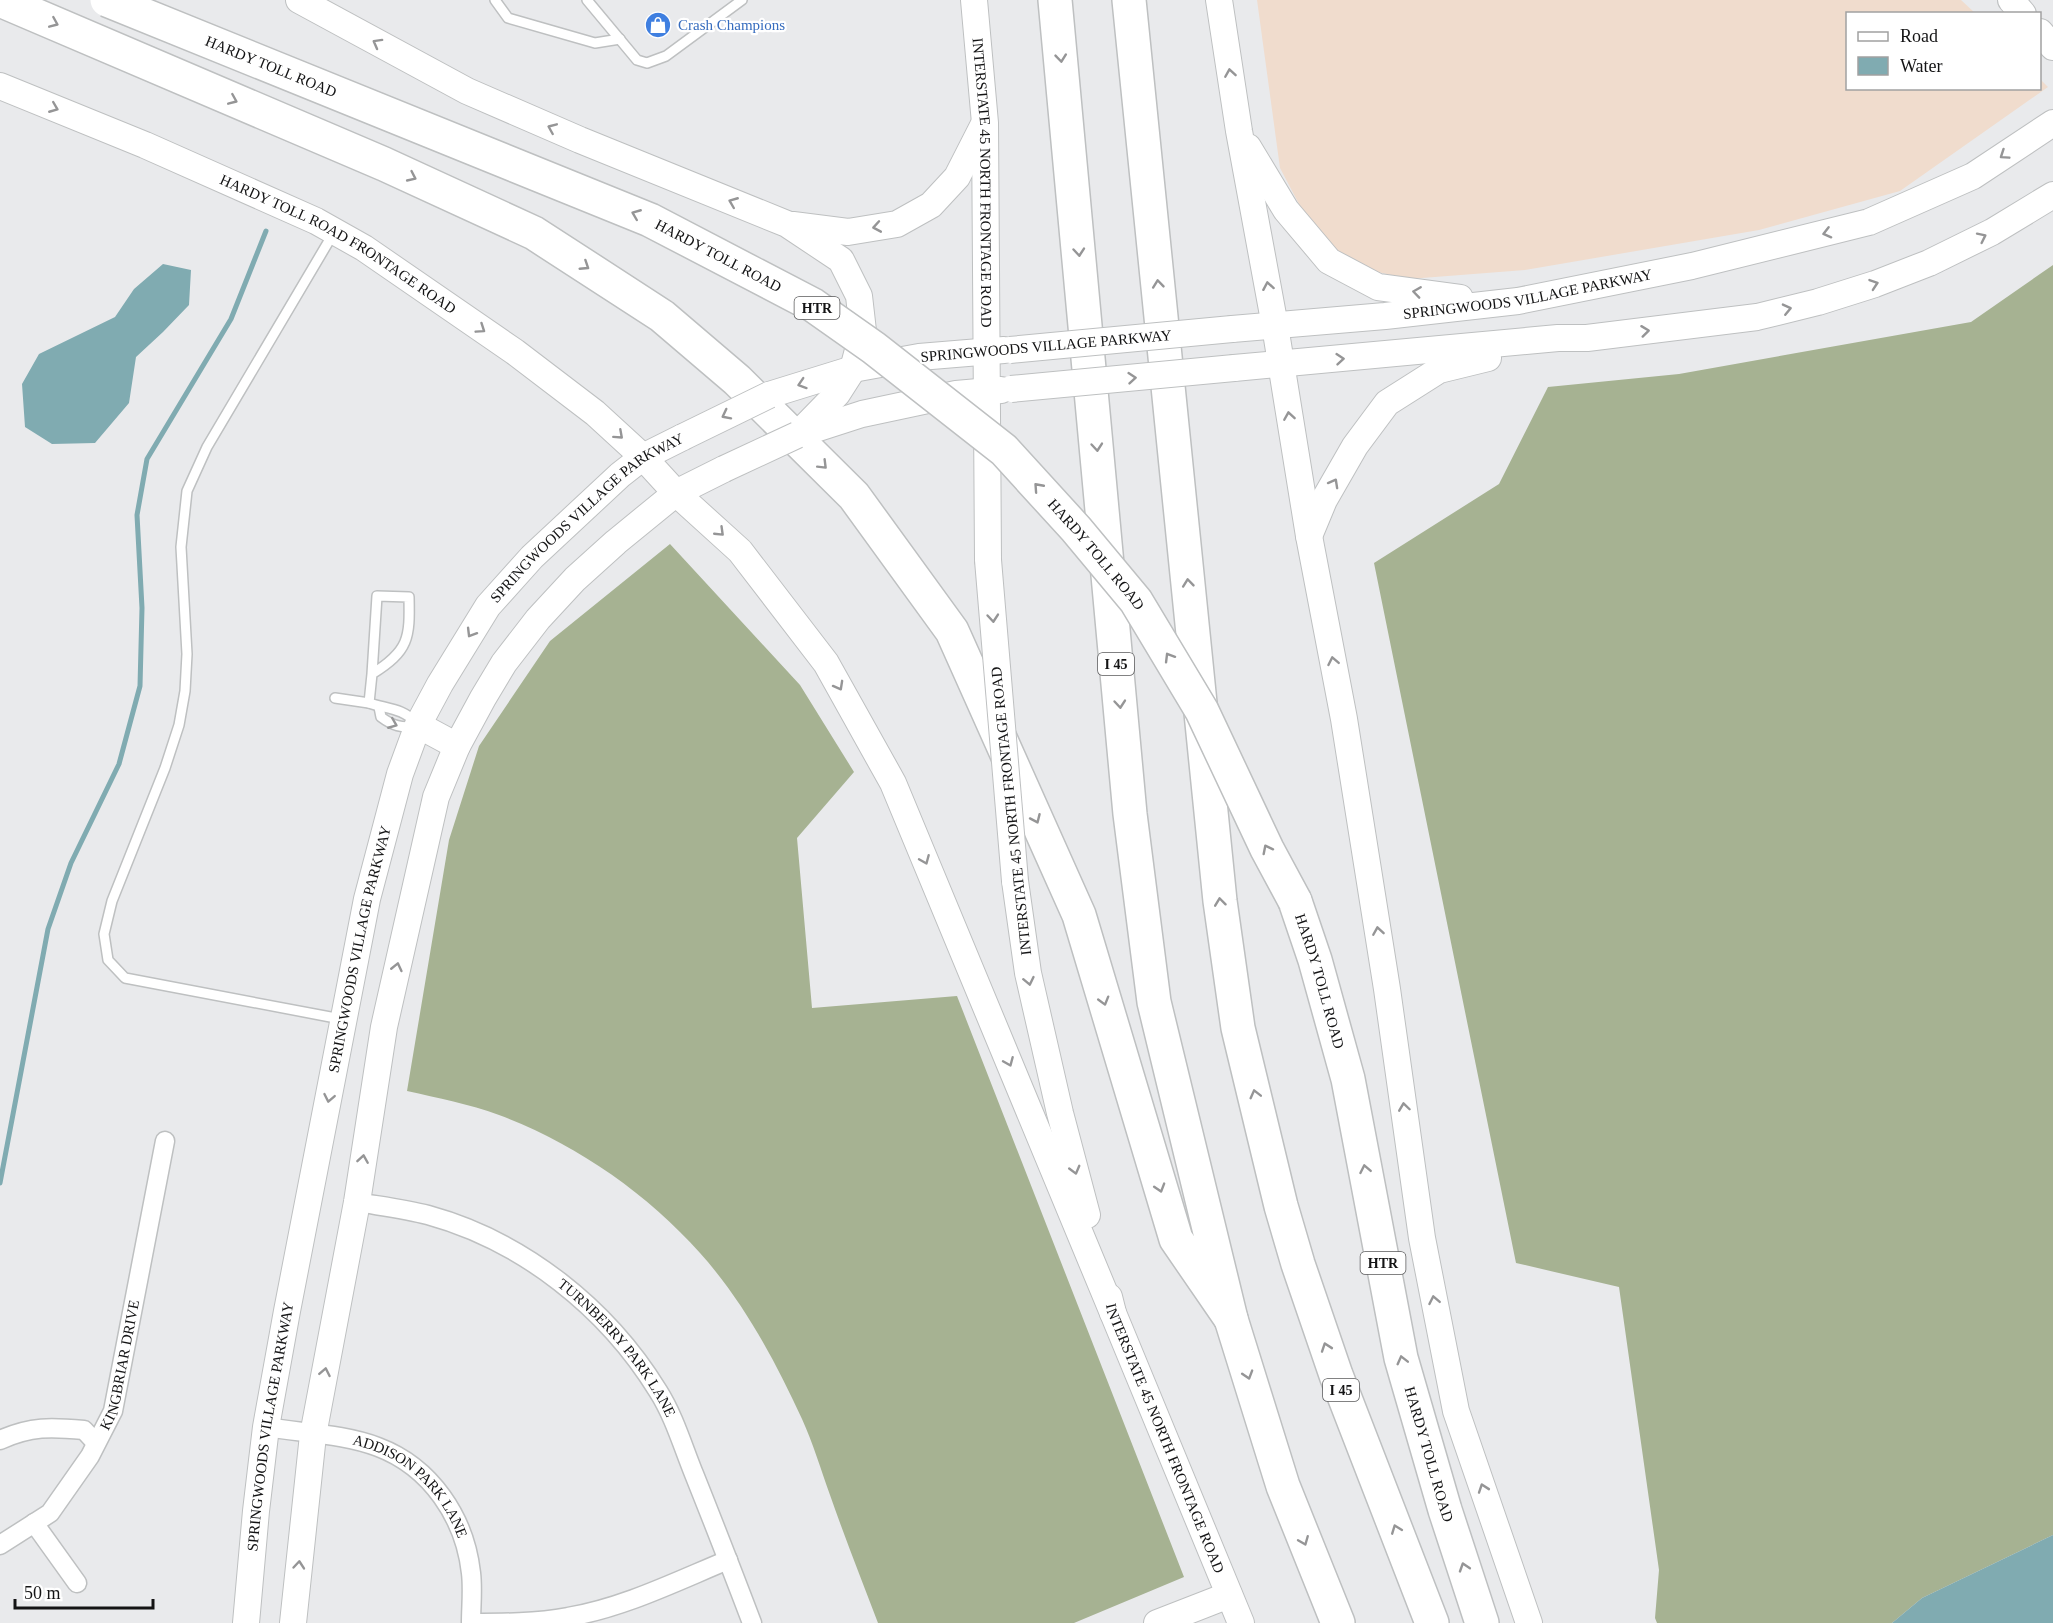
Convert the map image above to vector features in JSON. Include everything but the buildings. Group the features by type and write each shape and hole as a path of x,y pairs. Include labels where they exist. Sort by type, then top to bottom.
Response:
{"highway":[{"path":"0,0 384,164 534,233 662,316 737,380 854,496 952,631 1079,915 1176,1239 1231,1319"},
{"name":"HARDY TOLL ROAD","path":"107,0 650,220 813,305 874,348 1004,450 1076,529 1136,601 1202,711 1267,849 1295,901 1315,960 1348,1079 1401,1358 1445,1510 1482,1623"},
{"name":"I 45","path":"1055,0 1130,813 1152,990 1231,1319 1282,1486 1338,1623"},
{"name":"I 45","path":"1130,0 1220,901 1238,1028 1281,1206 1298,1264 1336,1375 1432,1623"}],"main road":[{"path":"299,0 467,91 787,224 841,260 859,296 863,331 842,379 797,435"},
{"name":"INTERSTATE 45 NORTH FRONTAGE ROAD","path":"974,0 985,123 999,351 999,390 988,560 1015,881 1028,973 1060,1113 1113,1312 1241,1623"},
{"path":"1219,0 1239,131 1275,326 1309,536 1346,730 1387,989 1422,1238 1456,1411 1529,1623"},
{"path":"2011,0 2021,12"},
{"path":"2041,33 2053,47"},
{"name":"HARDY TOLL ROAD FRONTAGE ROAD","path":"0,86 145,144 316,221 364,248 515,352 595,413 643,457 676,493 740,551 826,663 893,783 1113,1312"},
{"path":"787,224 848,232 897,224 931,205 957,177 985,123"},
{"name":"SPRINGWOODS VILLAGE PARKWAY","path":"246,1623 266,1427 287,1311 367,899 400,774 418,725 440,684 488,606 532,557 620,476 643,457 769,394 842,379 920,357 1275,326 1496,303 1692,266 1869,222 1973,176 2053,123"},
{"path":"1239,131 1286,210 1329,261 1378,286 1496,303"},
{"path":"293,1623 313,1435 357,1202 384,1027 436,797 457,746 483,698 504,663 538,619 591,564 676,493 797,435 862,414 956,394 1558,338 1587,338 1757,317 1818,302 1875,284 1929,263 1992,232 2053,195"},
{"path":"860,311 875,333 892,345 920,357"},
{"path":"1309,536 1324,500 1354,446 1388,403 1439,370 1484,358 1558,352 1587,338"},
{"path":"418,725 457,746"},
{"path":"344,1020 384,1027"},
{"path":"1158,1623 1229,1595"}],"street":[{"name":"KINGBRIAR DRIVE","path":"0,1545 50,1513 90,1456 113,1412 165,1141"},
{"name":"TURNBERRY PARK LANE","path":"357,1202 429,1215 477,1233 535,1262 587,1304 624,1344 659,1391 675,1424 752,1623"},
{"name":"ADDISON PARK LANE","path":"266,1427 337,1437 378,1447 416,1467 442,1494 461,1531 471,1572 471,1623"},
{"path":"0,1440 29,1429 59,1428 84,1430 96,1443"},
{"path":"34,1523 76,1583"},
{"path":"471,1623 520,1623 569,1617 608,1607 728,1560"}],"lane":[{"path":"495,0 508,18 595,43 620,39"},
{"path":"587,0 637,60 647,63 666,56 742,0"},
{"path":"334,232 207,447 187,491 181,547 187,654 185,691 179,725 165,768 112,901 104,934 108,960 125,978 344,1020"},
{"path":"369,703 376,596 409,597 410,629 401,650 390,662 372,674"},
{"path":"335,698 369,703 379,707 391,707 410,716 418,725"},
{"path":"379,707 381,717 390,724 401,728 418,725"}],"shaded area":[{"path":"1257,0 1961,0 1974,12 1846,12 1846,90 2041,90 2041,80 2048,87 1900,191 1759,230 1525,270 1409,279 1329,261 1280,168"}],"green space":[{"path":"2053,265 2053,1535 1922,1598 1892,1623 1657,1623 1655,1618 1659,1570 1619,1287 1516,1263 1374,563 1499,484 1548,387 1679,374 1971,322"},
{"path":"670,544 800,685 854,772 797,838 812,1008 957,996 1184,1577 1074,1623 878,1623 810,1437 792,1397 757,1332 716,1271 657,1210 633,1190 582,1155 499,1115 407,1091 449,840 479,746 550,641"}],"water":[{"path":"163,264 191,270 189,305 136,357 129,403 95,443 52,444 25,427 22,384 39,354 115,317 134,289"},
{"path":"2053,1535 2053,1623 1892,1623 1922,1598"}],"waterway":[{"path":"0,1183 48,929 71,863 119,764 140,686 142,608 137,515 147,459 231,319 266,231"}],"place":[{"name":"Crash Champions","path":"658,25"}]}
